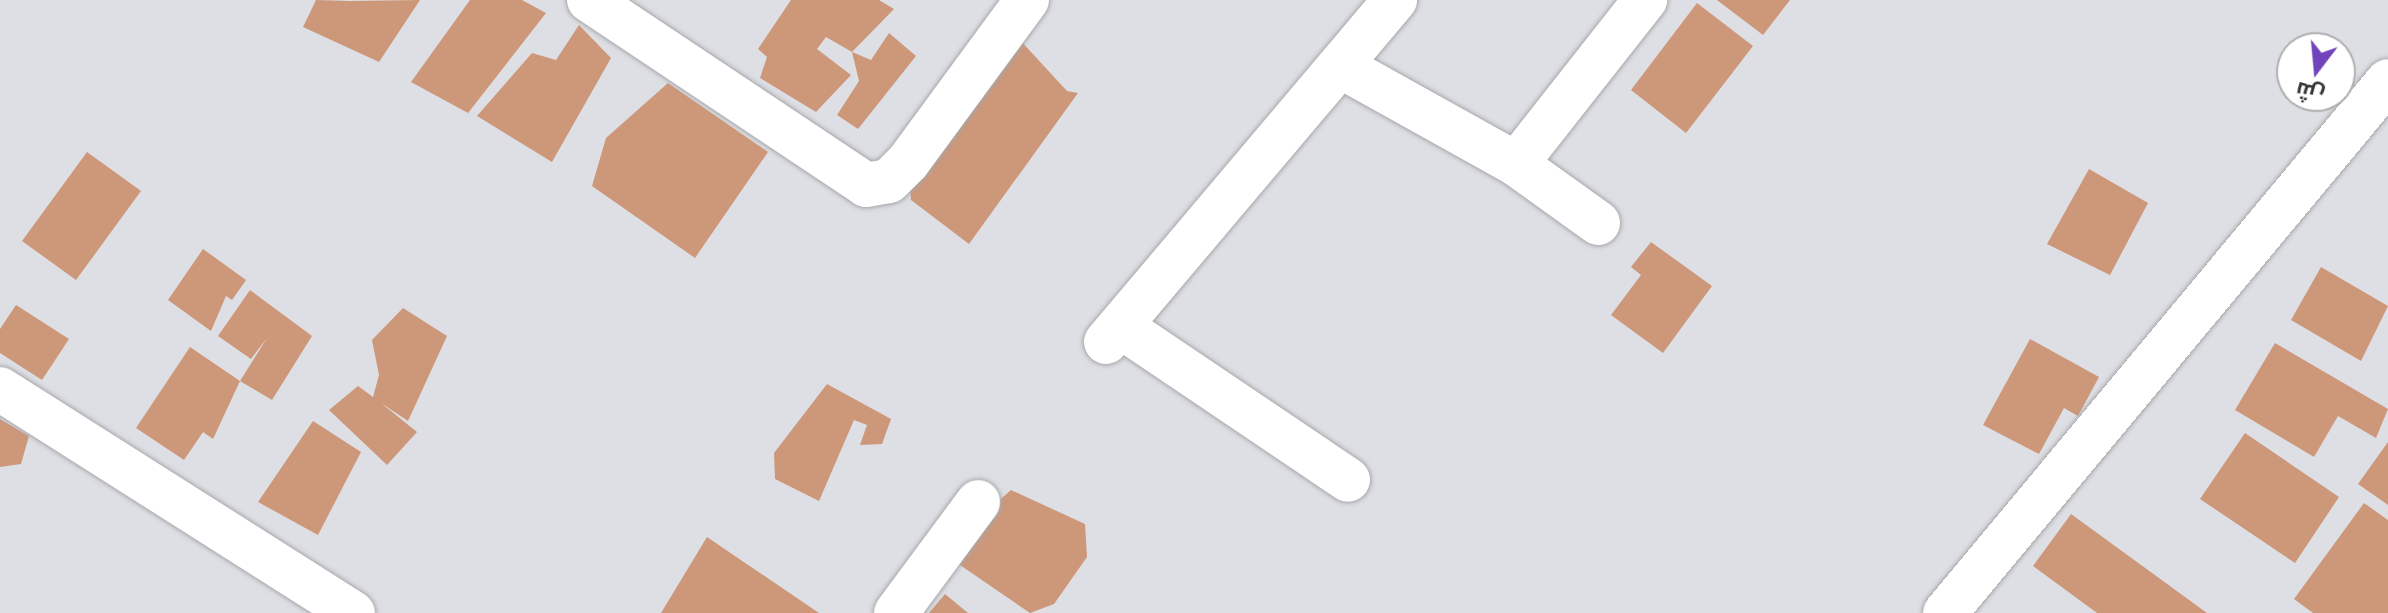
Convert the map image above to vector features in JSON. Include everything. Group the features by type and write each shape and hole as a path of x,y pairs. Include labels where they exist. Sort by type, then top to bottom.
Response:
{"street":[{"path":"589,0 866,185 889,181 908,162 1027,0"},
{"path":"1348,480 1113,334 1342,67 1395,0"},
{"path":"1516,164 1645,0"},
{"path":"1342,67 1516,164 1598,223"},
{"path":"1945,613 2388,81"},
{"path":"0,389 353,613"},
{"path":"896,613 978,502"}],"building":[{"path":"316,0 420,0 379,62 303,27"},
{"path":"470,0 522,0 546,13 468,113 411,82"},
{"path":"791,0 879,0 894,9 852,52 826,37 817,49 851,75 816,112 760,78 767,57 758,49"},
{"path":"1717,0 1790,0 1763,35"},
{"path":"1697,3 1753,46 1686,133 1631,90"},
{"path":"579,25 611,58 552,162 477,116 532,53 556,60"},
{"path":"889,33 916,56 858,129 837,115 859,81 852,52 871,60"},
{"path":"1019,39 1067,91 1078,93 969,244 911,200 908,162"},
{"path":"668,83 768,152 695,258 592,186 606,138"},
{"path":"87,152 141,191 76,280 22,241"},
{"path":"2089,169 2148,203 2110,275 2047,244"},
{"path":"1651,242 1712,286 1663,353 1611,315 1641,275 1631,267"},
{"path":"203,249 246,280 232,300 226,296 211,331 168,300"},
{"path":"2321,267 2388,306 2361,361 2291,320"},
{"path":"250,290 312,336 272,400 240,381 267,338 251,359 218,336"},
{"path":"16,305 69,339 42,380 0,353 0,329"},
{"path":"403,308 447,336 408,421 381,403 417,432 387,465 329,410 358,386 373,397 379,375 372,340"},
{"path":"2030,339 2099,377 2078,416 2064,408 2039,454 1983,425"},
{"path":"2275,343 2388,409 2376,438 2338,416 2314,457 2235,410"},
{"path":"190,347 240,381 213,439 203,432 184,460 136,428"},
{"path":"827,384 891,419 882,444 860,445 867,425 854,420 819,501 775,479 774,453"},
{"path":"0,419 29,436 21,464 0,467"},
{"path":"313,421 361,452 318,535 258,502"},
{"path":"2245,433 2339,497 2295,563 2200,499"},
{"path":"2388,442 2388,505 2358,484"},
{"path":"1011,490 1085,524 1087,557 1054,604 1030,613 941,552"},
{"path":"2364,503 2388,520 2388,613 2313,613 2294,599"},
{"path":"2071,514 2207,613 2097,613 2033,566"},
{"path":"707,537 819,613 661,613"},
{"path":"945,594 968,613 929,613"}]}
